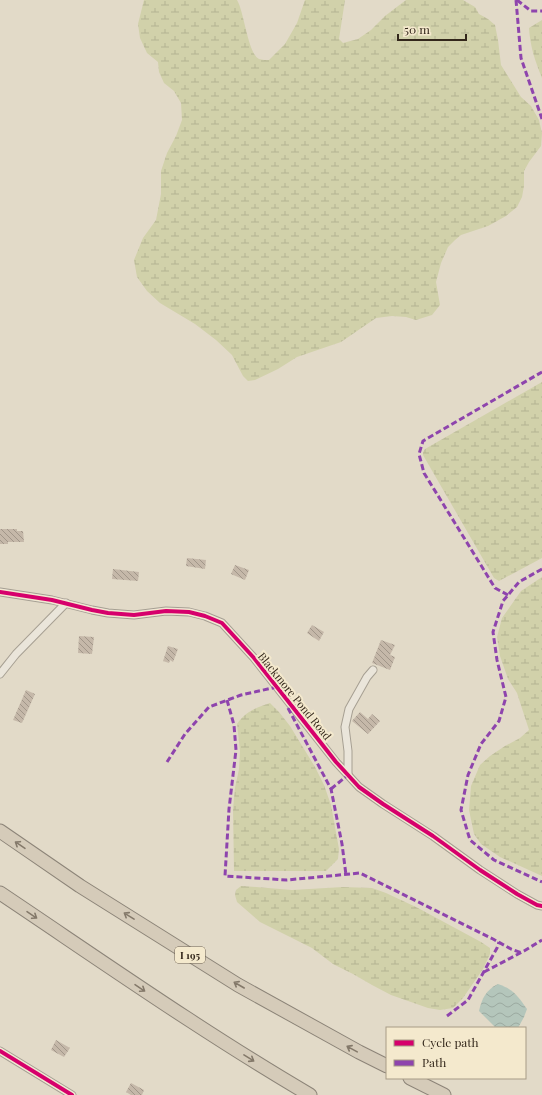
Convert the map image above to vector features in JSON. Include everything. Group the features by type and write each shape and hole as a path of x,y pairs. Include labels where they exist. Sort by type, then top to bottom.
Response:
{"highway":[{"name":"I 195","path":"0,832 86,890 238,985 386,1066"},
{"path":"0,893 159,1001 310,1095"},
{"path":"412,1079 444,1095"}],"street":[{"name":"Blackmore Pond Road","path":"0,592 52,600 108,613 134,615 166,611 189,612 206,616 222,623 254,658 336,762 359,786 480,870 517,894 542,906"},
{"path":"0,674 16,654 66,604"},
{"path":"348,775 348,751 345,727 349,708 372,670"},
{"path":"0,1051 68,1093"},
{"path":"56,1095 68,1093"}],"green space":[{"path":"144,0 237,0 240,5 252,49 259,59 264,60 269,60 285,44 297,23 305,0 345,0 339,39 343,43 358,39 371,30 385,16 406,0 463,0 475,7 479,14 495,25 501,65 521,97 531,106 539,120 542,133 541,146 524,171 522,197 517,207 506,216 488,226 461,235 448,247 441,263 436,282 440,305 432,315 416,320 406,317 392,316 376,318 341,342 297,357 278,369 255,380 248,381 243,376 232,355 216,340 195,324 160,303 147,291 137,277 134,260 143,238 156,220 161,194 161,171 167,153 182,120 181,103 174,91 164,83 159,72 158,62 147,53 140,38 138,24"},
{"path":"542,20 542,78 533,53 529,28"},
{"path":"542,382 542,558 499,581 494,578 423,455 423,452 425,449"},
{"path":"542,577 542,876 500,857 481,844 474,834 469,810 471,786 480,765 490,756 520,738 529,730 517,693 508,679 500,656 497,637 502,618 521,591"},
{"path":"270,703 290,726 315,767 324,785 331,805 339,849 338,859 326,871 234,871 233,809 240,751 237,724 248,713 256,708"},
{"path":"241,886 292,890 343,887 372,888 418,908 481,942 490,948 490,954 483,969 463,998 453,1008 440,1010 428,1008 391,995 333,964 312,948 260,922 237,902 235,895 236,890"}],"water":[{"path":"498,984 508,988 521,1000 527,1009 519,1027 495,1027 479,1011 485,995 490,989"}],"building":[{"path":"0,529 17,529 17,531 23,531 24,542 8,542 8,544 0,544"},
{"path":"187,558 206,560 205,569 186,566"},
{"path":"235,565 249,570 245,580 231,574"},
{"path":"113,569 139,572 138,581 112,579"},
{"path":"312,625 324,632 319,641 307,633"},
{"path":"79,636 94,637 92,654 78,653"},
{"path":"381,640 395,645 390,655 395,657 390,670 372,663"},
{"path":"168,646 178,649 173,662 170,660 169,663 163,661"},
{"path":"26,690 35,694 22,723 13,720"},
{"path":"360,712 368,719 372,714 380,721 368,734 352,721"},
{"path":"56,1040 70,1048 64,1057 51,1050"},
{"path":"131,1083 144,1090 142,1095 131,1095 126,1092"}],"marked path":[{"path":"516,0 521,58 542,119"},
{"path":"517,0 531,11 542,11"},
{"path":"508,595 495,588 424,473 419,454 423,441 542,372"},
{"path":"542,569 519,582 503,601 493,632 497,660 506,697 499,721 481,744 468,775 461,810 470,840 494,860 542,882"},
{"path":"167,762 185,734 209,707 241,695 277,687 278,690"},
{"path":"227,700 234,725 236,750 229,809 225,876 287,880 360,873 511,949 522,953"},
{"path":"288,708 331,789 342,844 346,875"},
{"path":"331,789 348,775"},
{"path":"484,972 542,940"},
{"path":"447,1016 468,1000 499,942"}],"cycle path":[{"path":"0,592 52,600 108,613 134,615 166,611 189,612 205,616 222,623 254,658 336,762 359,787 433,836 480,870 517,894 537,905 542,906"},
{"path":"0,1051 72,1095"}]}
